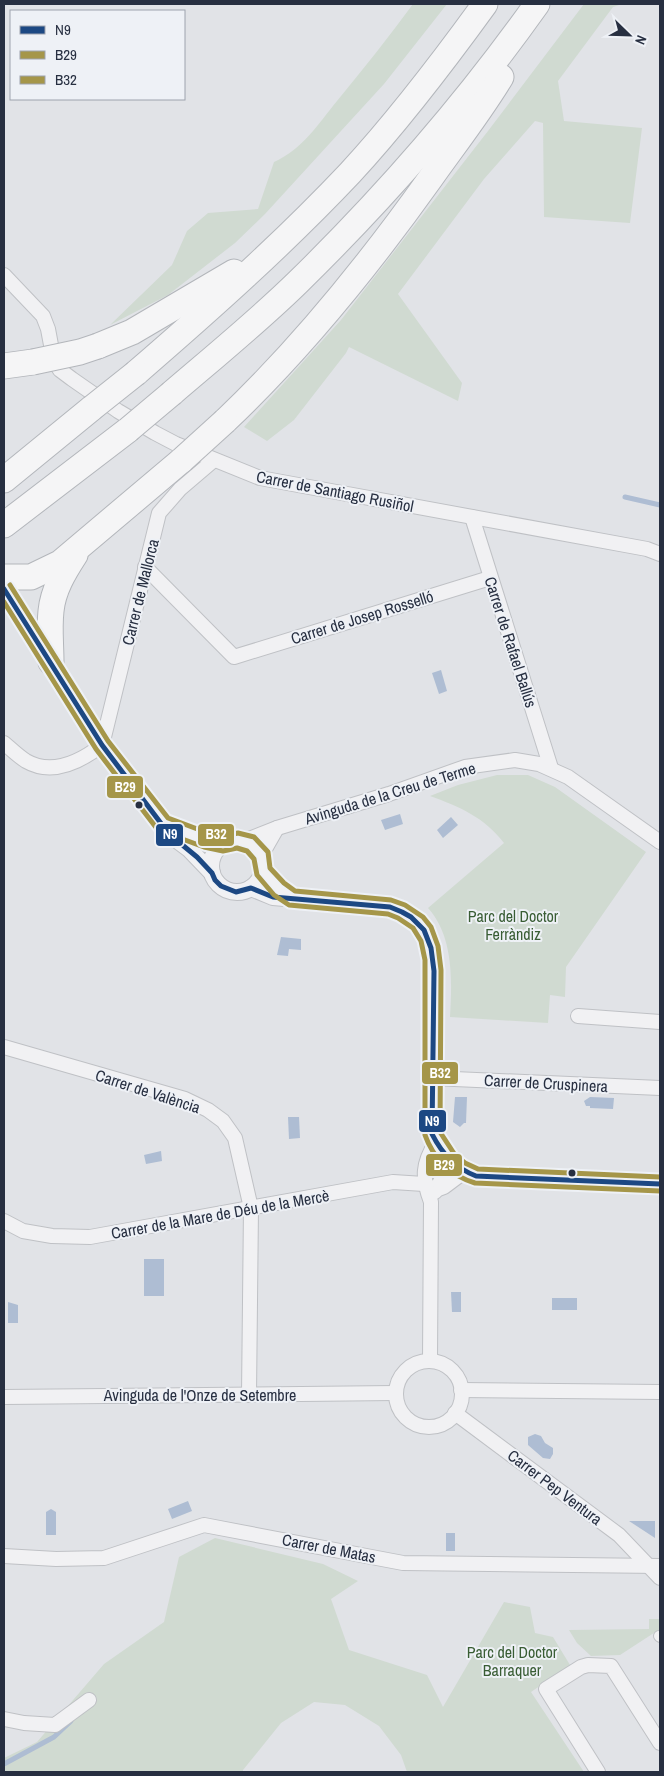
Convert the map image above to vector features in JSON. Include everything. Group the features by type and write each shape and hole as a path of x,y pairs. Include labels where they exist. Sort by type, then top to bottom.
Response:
{"highway":[{"path":"4,480 136,373 231,290 278,245 350,172 388,129 439,67 485,4"},
{"path":"4,525 128,430 246,330 296,283 402,173 454,113 538,4"},
{"path":"4,577 31,577 60,563 182,460 225,421 299,347 390,235 480,109 500,79 538,4"},
{"path":"4,366 80,352 132,332 278,245"},
{"path":"52,662 51,611 55,592 64,572 81,545"}],"street":[{"name":"Carrer de Santiago Rusiñol","path":"4,275 43,316 48,329 54,361 60,370 111,406 155,433 214,460 260,478 647,549 660,554"},
{"name":"Carrer de Mallorca","path":"102,745 159,513 180,489 214,460"},
{"name":"Carrer de Rafael Ballús","path":"472,516 551,768"},
{"name":"Carrer de Josep Rosselló","path":"145,568 234,657 490,578"},
{"path":"4,589 52,662 102,745 169,834 189,849 212,873 215,880 228,890 236,892 251,888 259,881 262,864 277,828"},
{"path":"4,743 23,759 32,764 48,768 64,766 78,761 102,745"},
{"name":"Avinguda de la Creu de Terme","path":"244,841 277,828 389,794 465,767 515,760 528,761 551,768 574,781 660,842"},
{"path":"163,824 193,836 224,844"},
{"path":"212,873 213,856 217,849 224,844 237,840 244,841 257,849 262,864 278,889 292,898"},
{"path":"251,888 273,897 390,907 414,918 424,931 432,949 432,1134 440,1150 450,1162 464,1172 476,1176 660,1184"},
{"path":"578,1016 660,1022"},
{"name":"Carrer de València","path":"4,1047 185,1099 208,1110 222,1121 235,1138 251,1208 249,1395"},
{"name":"Carrer de Cruspinera","path":"432,1078 660,1088"},
{"path":"430,1361 430,1192 424,1170 429,1152 436,1142"},
{"path":"430,1192 450,1162"},
{"path":"430,1192 444,1187 464,1172"},
{"name":"Carrer de la Mare de Déu de la Mercè","path":"4,1221 23,1231 52,1236 90,1237 393,1182 430,1192"},
{"path":"430,1361 441,1363 451,1370 458,1379 461,1390 460,1403 455,1414 444,1423 431,1427 418,1425 406,1418 398,1406 395,1393 401,1376 413,1364 430,1361"},
{"path":"461,1390 660,1392"},
{"name":"Avinguda de l'Onze de Setembre","path":"4,1397 395,1393"},
{"name":"Carrer Pep Ventura","path":"455,1414 619,1535 656,1566 660,1578"},
{"name":"Carrer de Matas","path":"4,1556 56,1559 104,1558 204,1525 403,1562 656,1566"},
{"path":"598,1772 546,1690 581,1667 588,1665 611,1666 660,1743"},
{"path":"4,1719 24,1723 55,1725 89,1700"}],"green space":[{"path":"413,4 447,4 384,84 265,214 235,243 168,295 110,325 172,265 187,231 208,213 258,209 274,162 302,143 376,53"},
{"path":"584,4 622,4 613,7 558,81 564,121 642,128 630,223 544,217 543,123 535,121 484,179 398,294 462,383 458,401 349,347 294,420 267,441 244,427 341,320"},
{"name":"Parc del Doctor Ferràndiz","path":"497,775 528,775 555,787 646,852 566,967 565,997 550,995 548,1023 450,1017 450,960 443,932 428,908 504,843 488,826 471,814 430,796 458,785"},
{"name":"Parc del Doctor Barraquer","path":"215,1538 323,1564 358,1581 331,1599 349,1650 427,1675 443,1707 504,1602 530,1607 535,1633 553,1637 570,1665 531,1692 584,1772 407,1772 401,1755 379,1726 345,1705 314,1702 281,1723 243,1772 4,1772 4,1758 37,1742 104,1664 164,1622 179,1557"},
{"path":"649,1619 660,1619 660,1629 620,1655 591,1656 577,1643 569,1630 649,1629"}],"water":[{"path":"441,670 447,691 439,694 432,673"},
{"path":"400,814 403,824 385,830 381,820"},
{"path":"451,817 458,825 443,838 437,830"},
{"path":"281,937 301,939 301,950 289,949 288,956 277,955"},
{"path":"455,1097 467,1097 466,1123 460,1127 453,1122"},
{"path":"590,1097 614,1098 613,1109 590,1108 590,1106 586,1106 584,1101"},
{"path":"288,1117 299,1117 300,1138 289,1139"},
{"path":"161,1151 162,1161 146,1164 144,1155"},
{"path":"144,1259 164,1259 164,1296 144,1296"},
{"path":"451,1292 461,1292 461,1312 452,1312"},
{"path":"552,1298 577,1298 577,1310 552,1310"},
{"path":"8,1302 18,1305 18,1323 8,1323"},
{"path":"535,1434 541,1436 545,1443 553,1448 553,1454 550,1459 543,1458 528,1445 528,1437"},
{"path":"188,1501 192,1511 172,1519 168,1509"},
{"path":"51,1509 56,1512 56,1535 46,1535 46,1512"},
{"path":"629,1521 655,1521 655,1538"},
{"path":"446,1533 455,1533 455,1551 446,1551"}],"waterway":[{"path":"625,497 660,505"},
{"path":"4,1764 54,1737 71,1721"}],"transit line":[{"name":"B32","path":"10,585 108,741 168,818 208,833 224,836 238,833 254,837 268,852 270,868 284,883 295,891 391,900 405,905 423,917 431,927 438,946 441,970 440,1132 455,1155 465,1163 478,1169 660,1177"},
{"name":"N9","path":"4,589 102,745 169,834 197,857 221,886 236,892 251,888 273,897 390,907 411,917 424,930 431,948 434,971 432,1134 450,1160 468,1173 476,1176 660,1184"},
{"name":"B29","path":"4,602 96,749 158,830 204,847 223,851 237,848 247,851 254,859 257,875 274,895 289,905 388,914 413,928 421,941 425,960 425,1135 433,1151 444,1165 458,1176 475,1183 660,1191"}]}
